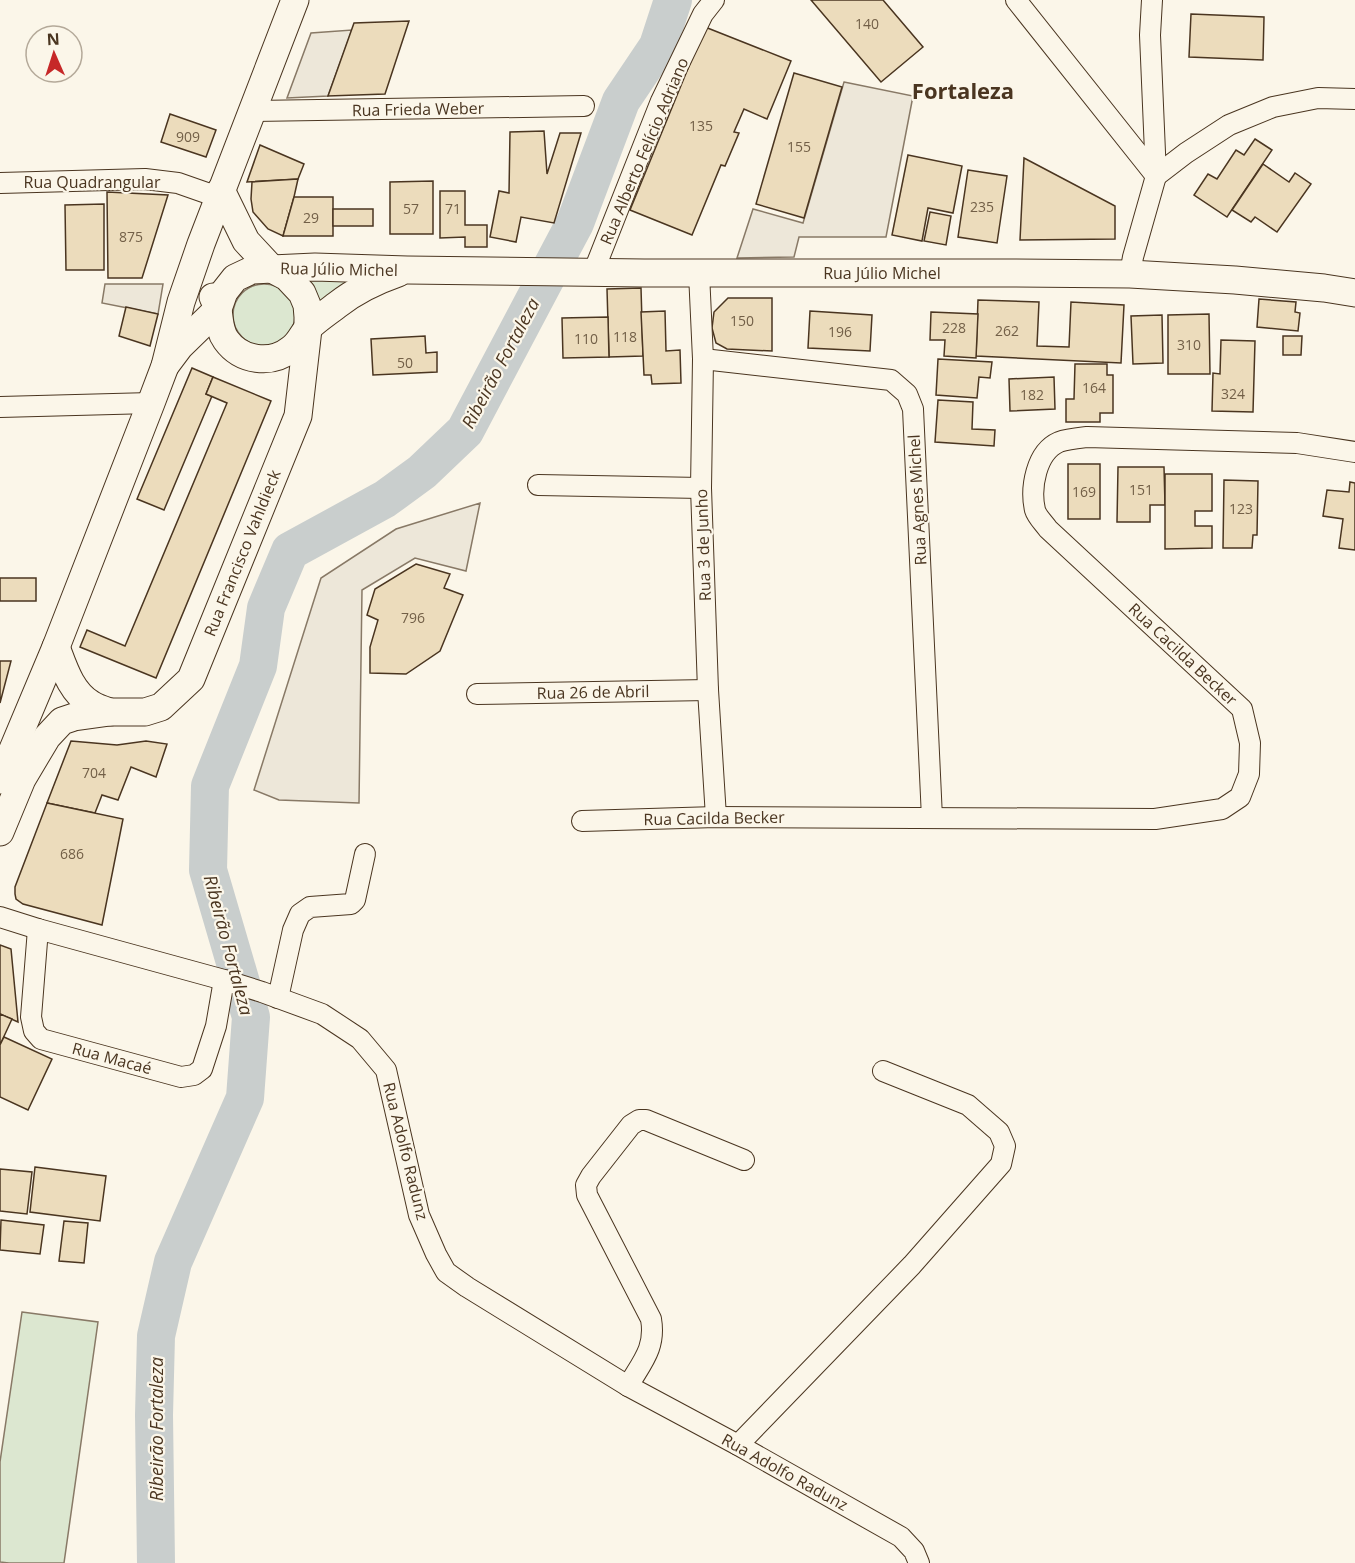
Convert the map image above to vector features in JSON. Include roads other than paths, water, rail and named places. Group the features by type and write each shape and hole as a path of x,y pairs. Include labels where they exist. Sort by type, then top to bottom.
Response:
{"main road":[{"path":"0,780 56,647 165,366 181,302 201,244 295,0"},
{"name":"Rua Francisco Vahldieck","path":"0,832 22,779 47,736 62,721 110,712 145,712 161,707 191,679 298,416 308,329 307,305 302,293 287,277 272,269 246,241 220,194"},
{"path":"201,244 205,277 218,309 219,325 225,339 236,350 250,357 262,359 278,357 292,349 308,329"},
{"name":"Rua Júlio Michel","path":"272,269 315,267 521,272 1130,274 1235,280 1355,293"},
{"path":"165,366 180,346 218,309 224,292 236,278 252,270 272,269"},
{"name":"Rua Júlio Michel","path":"308,329 355,291 407,270"},
{"path":"56,647 67,678 81,696 91,704 110,712"}],"street":[{"name":"Rua Alberto Felício Adriano","path":"582,272 703,14 714,0"},
{"path":"1016,0 1156,176"},
{"path":"1130,274 1156,176 1150,35 1152,0"},
{"path":"1156,176 1229,125 1273,107 1318,98 1355,99"},
{"name":"Rua Frieda Weber","path":"252,111 584,106"},
{"name":"Rua Quadrangular","path":"0,183 145,179 178,183 220,194"},
{"name":"Rua 3 de Junho","path":"699,273 703,359 701,488 708,690 716,817"},
{"name":"Rua Agnes Michel","path":"703,359 891,380 908,394 913,409 932,818"},
{"path":"0,407 151,403"},
{"name":"Rua Cacilda Becker","path":"582,821 716,817 1155,819 1222,809 1240,797 1249,774 1250,743 1242,709 1048,529 1036,512 1033,494 1039,465 1046,452 1058,443 1087,437 1297,443 1355,452"},
{"path":"538,485 701,488"},
{"name":"Rua 26 de Abril","path":"477,694 708,690"},
{"path":"270,995 289,955 293,930 300,914 310,907 351,904 355,900 365,855"},
{"name":"Rua Adolfo Radunz","path":"0,917 270,995 322,1014 360,1039 386,1070 420,1215 446,1272 628,1386 901,1537 914,1551 919,1563"},
{"name":"Rua Macaé","path":"38,929 31,1017 34,1031 41,1039 181,1077 194,1075 202,1070 228,982"},
{"path":"738,1445 912,1265 1001,1164 1005,1146 999,1132 968,1105 883,1071"},
{"path":"628,1386 651,1346 653,1331 651,1319 587,1195 586,1185 631,1125 639,1120 646,1120 744,1160"}],"waterway":[{"name":"Ribeirão Fortaleza","path":"156,1563 154,1415 156,1336 173,1262 245,1098 251,1017 208,870 210,786 258,666 266,608 290,551 385,499 422,472 465,431 575,223 621,101 658,46 673,0"}],"district":[{"name":"Fortaleza","path":"963,90"}]}
